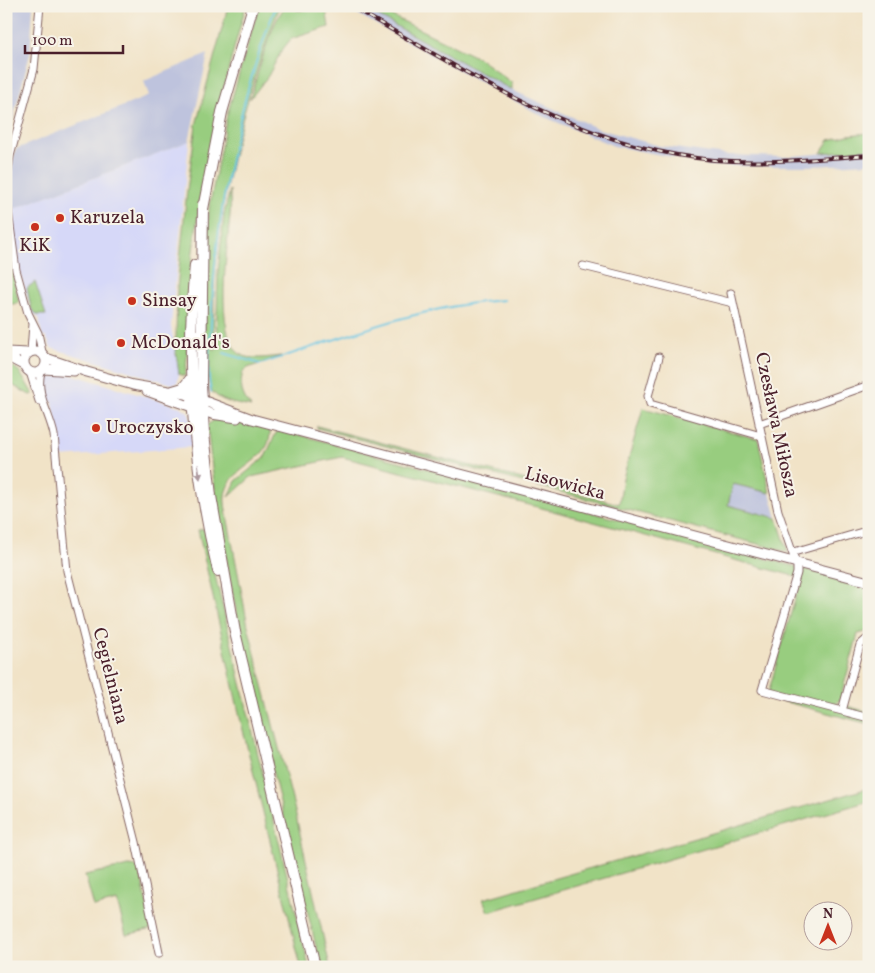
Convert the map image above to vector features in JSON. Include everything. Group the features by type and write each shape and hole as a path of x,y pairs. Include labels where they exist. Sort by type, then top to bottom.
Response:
{"highway":[{"path":"252,6 222,112 204,204 192,295 192,377 235,632 315,967"},
{"path":"197,404 204,204"},
{"path":"173,391 183,388 192,377"}],"main road":[{"name":"Lisowicka","path":"6,352 30,352 44,355 86,372 197,404"},
{"path":"27,369 24,359 30,352"},
{"path":"42,370 44,355"},
{"path":"6,356 27,369"},
{"name":"Lisowicka","path":"27,369 86,372"},
{"name":"Lisowicka","path":"134,385 173,391 215,415 252,419 869,582"}],"street":[{"path":"6,183 10,156 34,69 40,6"},
{"path":"298,6 305,6"},
{"path":"6,196 15,264 27,309 38,333 44,355"},
{"path":"583,266 733,303"},
{"name":"Czesława Miłosza","path":"731,293 778,511 794,552 797,573 762,690 842,711"},
{"path":"30,352 33,323"},
{"path":"659,357 648,396 650,404 761,436"},
{"name":"Cegielniana","path":"27,369 37,396 50,417 54,435 67,571 136,842 159,952"},
{"name":"Cegielniana","path":"42,370 39,384 44,406"},
{"path":"759,424 869,385"},
{"path":"794,552 869,530"},
{"path":"869,637 864,639 859,648 842,711 869,718"}],"shaded area":[{"path":"6,6 33,6 30,54 6,144"},
{"path":"343,6 360,6 512,90 599,129 660,146 726,155 783,157 869,149 869,163 811,166 709,166 698,162 614,146 542,116"},
{"path":"208,54 189,141 11,210 8,194 11,167 16,149 149,96 144,81"},
{"path":"189,141 171,326 179,374 177,383 172,384 51,348 46,337 42,336 39,318 32,314 19,270 11,210"},
{"path":"58,373 77,376 181,407 188,412 191,420 192,447 60,457 53,402 48,400 44,390 46,379 58,376"},
{"path":"733,484 770,493 777,518 728,505"}],"green space":[{"path":"228,6 246,6 211,144 198,214 188,296 185,376 179,374 174,339 176,338 177,288 187,190 196,125"},
{"path":"259,6 280,6 248,100 231,164 220,229 214,295 214,350 216,350 218,272 224,214 230,190 224,289 224,310 227,328 232,344 240,354 254,358 281,356 248,368 243,372 242,391 251,407 223,400 212,392 208,378 202,378 209,209 227,115"},
{"path":"286,6 304,10 313,6 327,6 329,27 291,39 282,50 268,76 250,99 275,23"},
{"path":"360,6 372,6 480,59 512,83 512,90"},
{"path":"869,133 869,149 821,153 829,140 848,135"},
{"path":"10,261 19,303 6,305 6,283"},
{"path":"35,282 46,315 37,315 31,308 27,288"},
{"path":"6,362 19,371 33,394 30,395 12,385 6,386"},
{"path":"643,408 758,439 770,493 733,484 728,505 777,518 788,552 317,428 317,426 619,504 623,478"},
{"path":"216,419 252,423 270,429 269,440 265,449 230,482 225,493 225,505 248,626 294,807 330,967 321,967 240,630 216,494 207,425"},
{"path":"281,430 869,586 869,631 858,634 840,700 835,703 869,712 869,724 767,697 801,578 553,511 342,457 251,477 229,497 236,481 265,457 276,433"},
{"path":"204,529 309,967 301,967 241,722 198,530"},
{"path":"869,788 869,801 488,912 483,899"},
{"path":"129,866 138,867 140,871 152,929 126,935 117,901 94,907 85,875"}],"waterway":[{"path":"211,392 209,349 223,202 239,122 262,44 276,6"},
{"path":"224,353 260,364 353,333 412,316 443,308 504,300"}],"railway":[{"path":"350,6 480,80 570,123 616,140 664,153 714,160 772,161 869,155"}],"place":[{"name":"Karuzela","path":"60,218"},
{"name":"KiK","path":"35,227"},
{"name":"Sinsay","path":"132,301"},
{"name":"McDonald's","path":"121,343"},
{"name":"Uroczysko","path":"96,428"}]}
